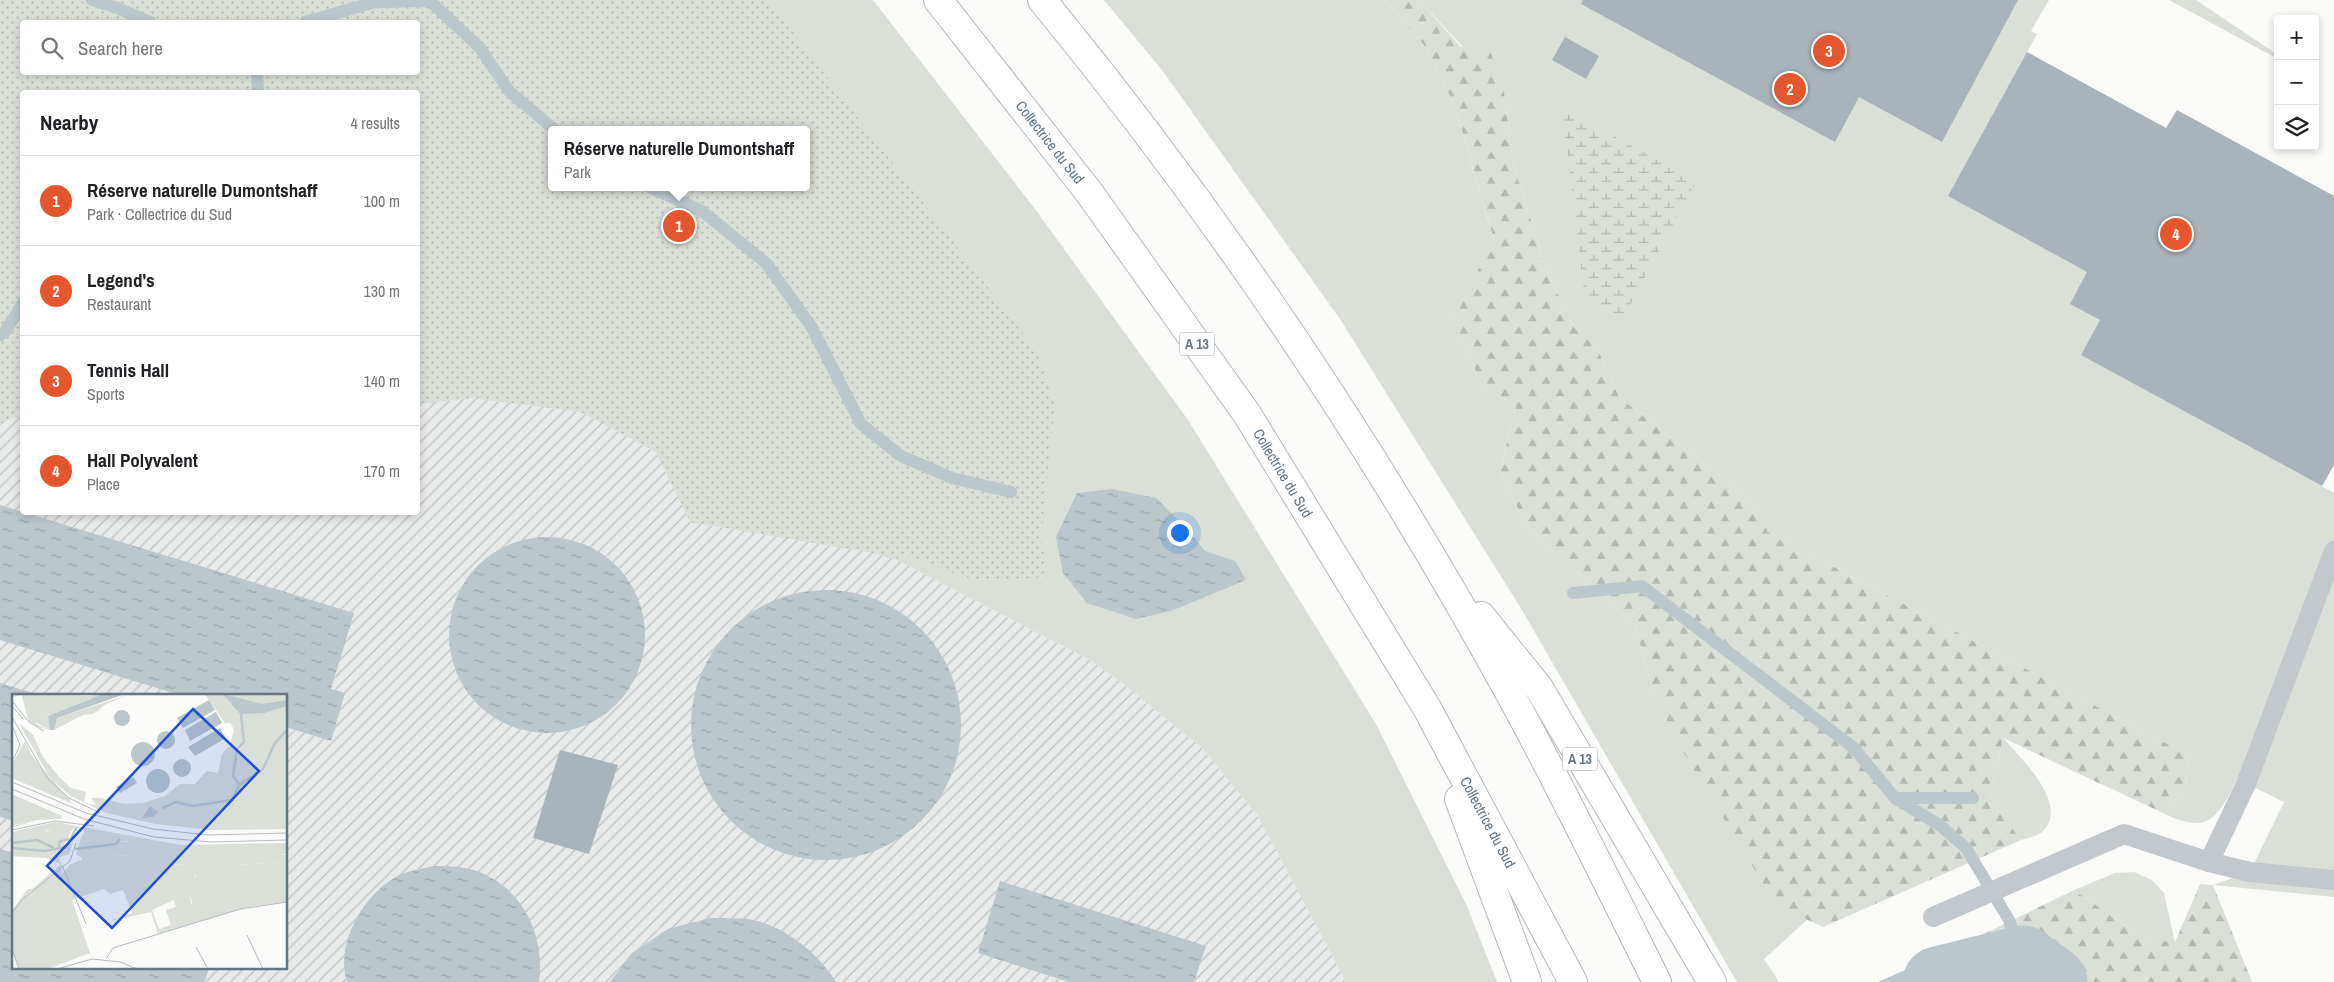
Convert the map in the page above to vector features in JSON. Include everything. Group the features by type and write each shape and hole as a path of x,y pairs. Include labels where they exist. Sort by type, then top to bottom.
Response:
{"highway":[{"name":"Collectrice du Sud","path":"938,0 1088,191 1247,414 1426,708 1573,982"},
{"name":"A 13","path":"1042,0 1117,91 1298,341 1428,551 1515,702 1657,982"},
{"name":"A 13","path":"1428,551 1539,688 1712,982"},
{"name":"A 13","path":"1426,708 1527,982"}],"lane":[{"path":"2209,862 2246,784 2334,551"},
{"path":"1933,917 2124,834 2209,862 2250,872 2334,880"}],"shaded area":[{"path":"472,398 581,412 656,452 690,522 874,552 897,560 1088,659 1121,682 1202,748 1258,816 1346,982 0,982 0,425 13,418 20,417 20,515 420,515 420,404"}],"green space":[{"path":"0,0 768,0 1036,350 1055,404 1041,537 1048,577 979,582 901,554 897,560 874,553 690,522 656,452 581,412 472,398 420,404 420,90 20,90 20,417 13,418 0,425"},
{"path":"611,0 873,0 1035,209 1188,420 1376,724 1467,906 1497,982 1346,982 1258,816 1202,748 1121,682 1088,659 897,560 874,553 690,522 656,452 581,412 472,398 420,404 420,106 817,420 808,191 810,191 810,126 800,126"},
{"path":"1104,0 1385,0 1425,46 1455,106 1494,241 1453,318 1483,388 1516,405 1500,472 1526,525 1635,626 1653,692 1777,905 1807,920 1764,959 1779,982 1737,982 1522,610 1340,319 1162,70"},
{"path":"1385,0 1419,0 1461,47 1489,48 1504,91 1513,164 1547,271 1573,326 1593,339 1619,397 1755,504 1768,532 2188,755 2186,787 2163,813 2003,738 1990,799 2021,840 1823,927 1777,906 1679,745 1653,692 1635,626 1526,525 1500,472 1516,405 1483,388 1453,318 1494,240 1455,106 1425,46"},
{"path":"1419,0 2049,0 2031,31 2037,34 1949,196 2087,272 2100,320 2082,355 2334,493 2334,897 2213,885 2250,872 2284,802 2237,779 2224,804 2209,819 2190,823 2163,813 2186,787 2188,755 1768,532 1755,504 1619,397 1593,339 1573,326 1547,271 1513,164 1504,91"},
{"path":"2169,0 2196,0 2274,52 2274,57"},
{"path":"1562,107 1696,182 1622,320 1585,300"},
{"path":"2003,738 2021,757 2040,783 2051,809 2049,821 2042,832 2021,840 1990,799"},
{"path":"2134,872 2152,880 2164,893 2175,943 2146,940 2074,890 2115,873"},
{"path":"2200,884 2213,885 2252,982 2052,982 2023,961 1961,962 1953,949 2074,890 2146,940 2175,942"}],"water":[{"path":"1112,489 1156,498 1187,529 1205,551 1235,561 1246,580 1171,611 1136,619 1087,603 1063,573 1056,537 1077,493"},
{"path":"0,505 20,511 20,515 33,515 354,613 331,689 345,693 331,741 288,728 288,694 176,694 0,640"},
{"path":"537,537 557,537 585,544 609,559 623,573 638,597 645,625 645,645 638,673 623,697 609,711 585,726 557,733 537,733 509,726 485,711 471,697 456,673 449,645 449,625 456,597 471,573 485,559 509,544"},
{"path":"826,590 852,592 878,600 901,613 922,629 938,650 951,673 959,699 961,725 959,751 951,777 938,800 922,821 901,837 878,850 852,858 826,860 800,858 774,850 751,837 730,821 714,800 701,777 693,751 691,725 693,699 701,673 714,650 730,629 751,613 774,600 800,592"},
{"path":"0,683 36,694 12,694 12,820 0,817"},
{"path":"0,849 12,852 12,970 208,970 205,982 0,982"},
{"path":"434,866 461,867 484,874 500,883 514,895 533,926 538,944 539,982 347,982 344,966 345,950 357,918 366,904 390,880 404,873"},
{"path":"1000,881 1206,946 1194,982 1069,982 978,953"},
{"path":"710,918 753,920 778,929 811,952 836,982 610,982 632,953 668,929"},
{"path":"1953,949 1962,962 2023,961 2052,982 1878,982"}],"building":[{"path":"1583,0 2018,0 1942,142 1859,97 1835,142 1581,4"},
{"path":"1565,37 1599,56 1586,79 1552,60"},
{"path":"2027,52 2166,128 2177,110 2334,196 2334,465 2322,486 2081,355 2100,320 2070,304 2087,272 1948,196"},
{"path":"560,750 618,765 589,854 533,838"}],"waterway":[{"path":"92,0 115,7 145,20"},
{"path":"312,20 375,2 430,1 480,48 509,91 550,126"},
{"path":"257,75 258,90"},
{"path":"658,191 702,211 766,263 811,326 861,424 901,456 952,478 1011,492"},
{"path":"0,335 5,332 20,307"},
{"path":"1573,593 1642,586 1854,748 1895,798 1941,826 1966,848 2009,920 2023,961"},
{"path":"1895,798 1973,798"},
{"path":"1938,982 2023,961 2052,982"}],"place":[{"name":"Tennis Hall","path":"1829,51"},
{"name":"Legend's","path":"1790,89"},
{"name":"Réserve naturelle Dumontshaff","path":"679,226"},
{"name":"Hall Polyvalent","path":"2176,234"}]}
